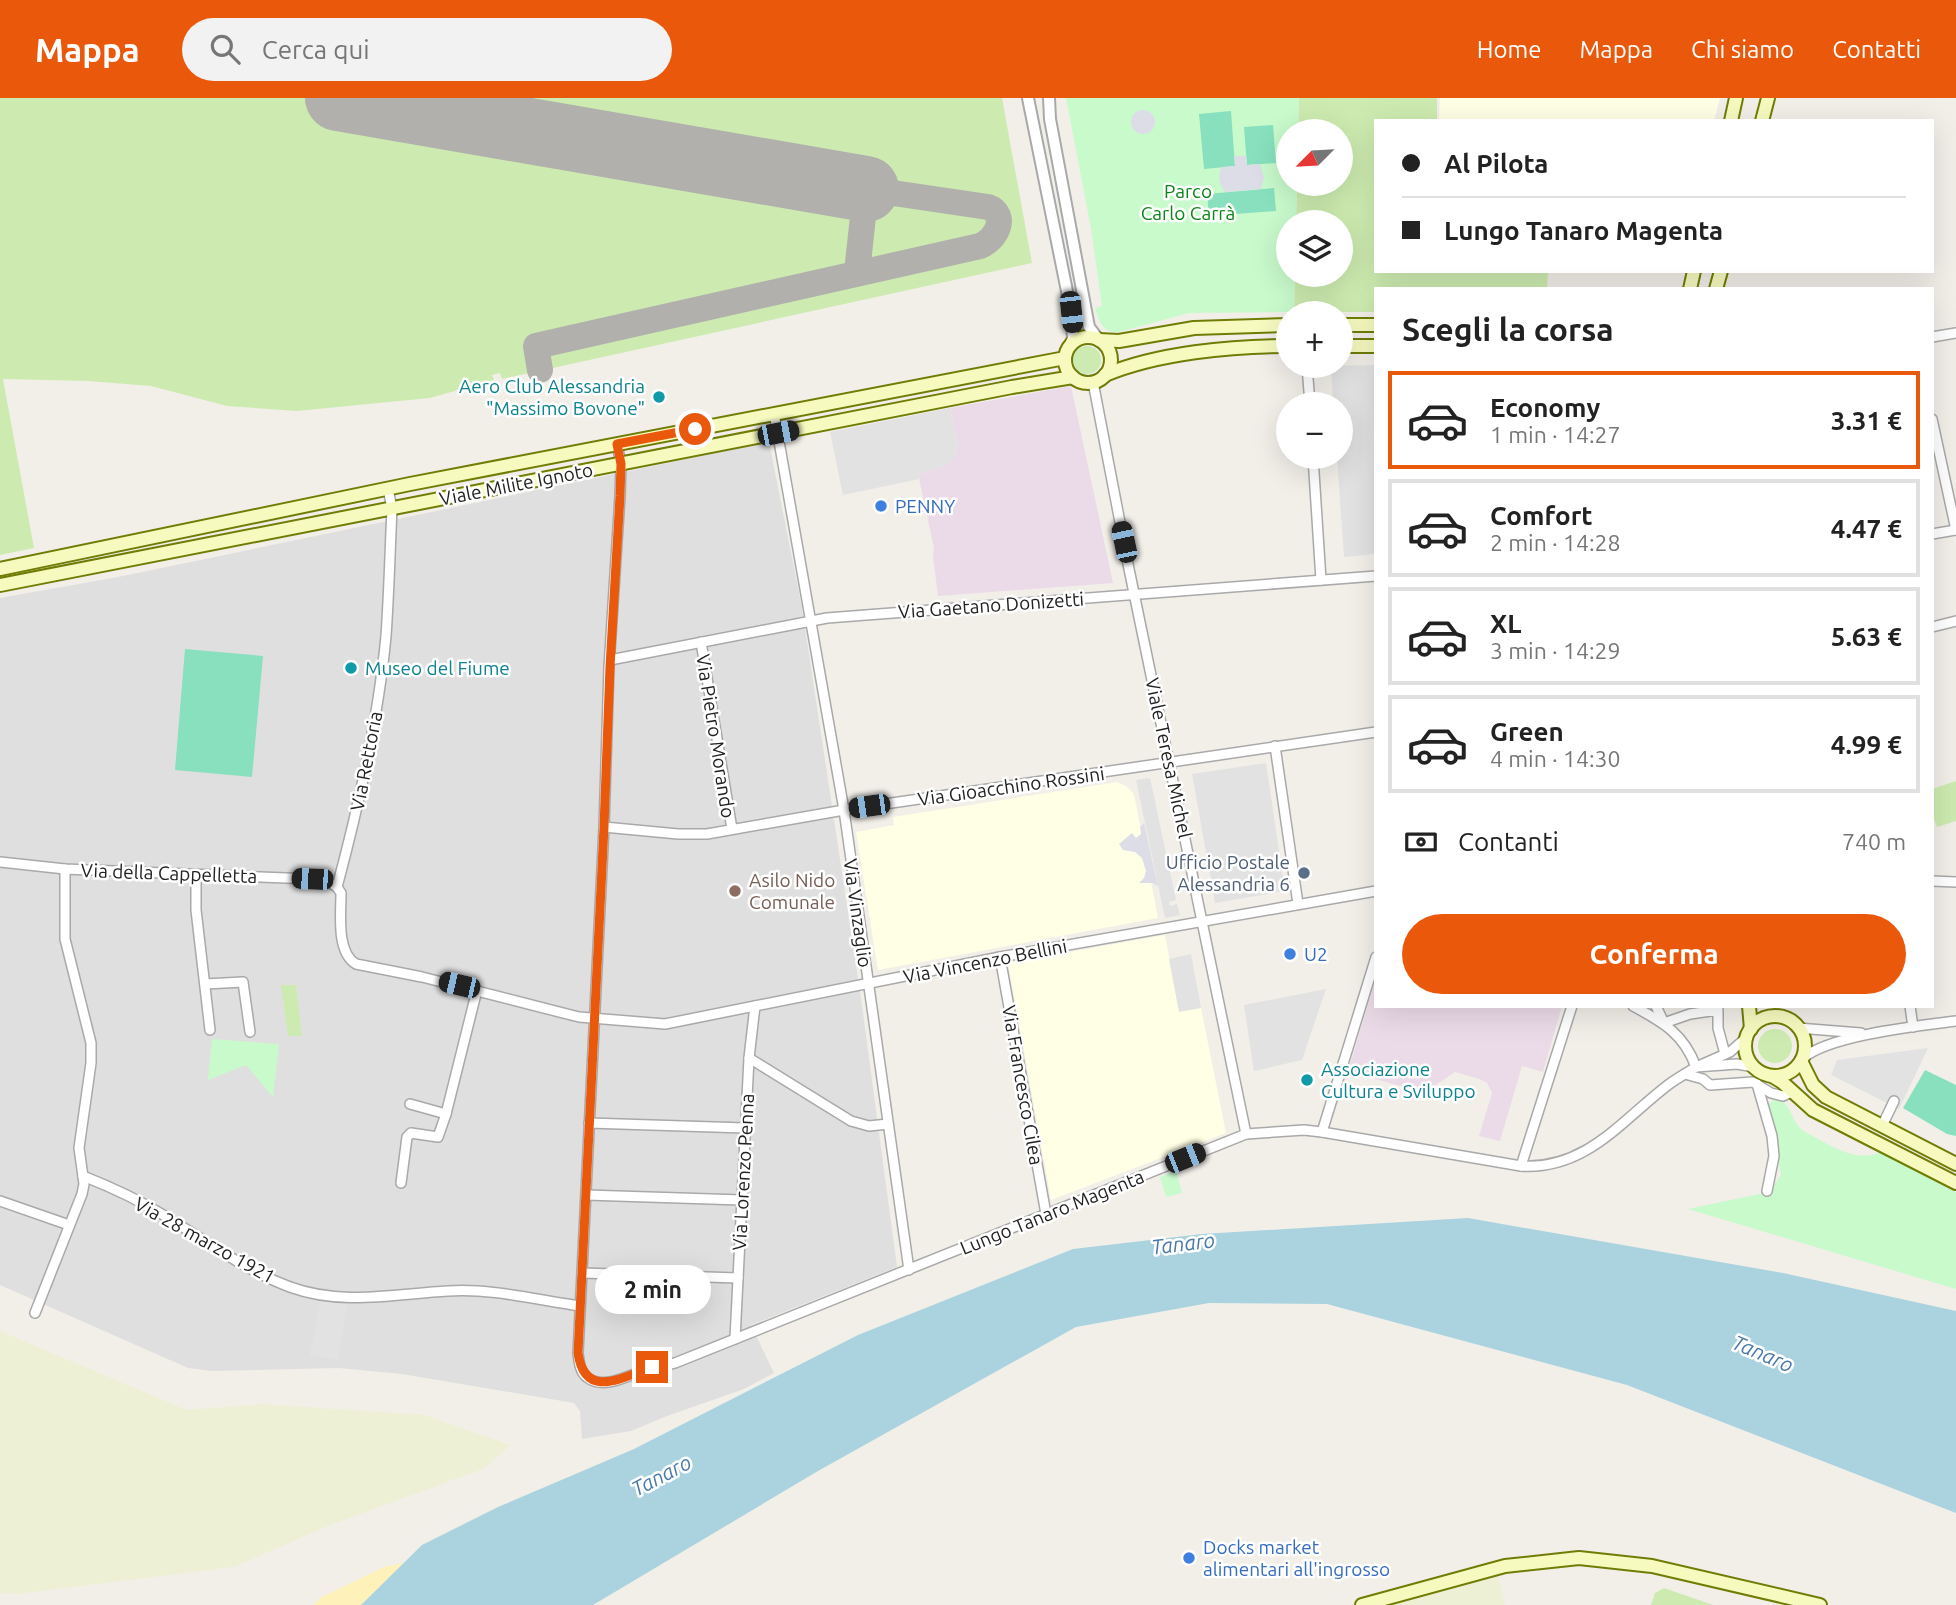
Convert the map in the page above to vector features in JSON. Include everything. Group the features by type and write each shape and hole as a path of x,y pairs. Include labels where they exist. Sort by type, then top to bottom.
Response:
{"main road":[{"path":"1731,119 1736,98"},
{"path":"1763,119 1768,98"},
{"path":"1276,325 1194,328 1125,341 1084,338 1070,345 1065,358 1066,368 1073,377 1083,382 1093,382 1130,364 1198,353 1276,346"},
{"path":"1353,325 1374,326"},
{"path":"1099,340 1111,357 1110,367 1105,375"},
{"path":"1353,346 1374,346"},
{"name":"Viale Milite Ignoto","path":"0,569 388,489 1065,358"},
{"name":"Viale Milite Ignoto","path":"0,585 1073,377"},
{"path":"1749,1008 1746,1054 1754,1067 1772,1076 1813,1110 1956,1184"},
{"path":"1749,1033 1764,1018 1781,1012 1798,1028 1804,1041 1802,1059 1817,1090 1956,1164"},
{"path":"1772,1076 1789,1073 1802,1059"},
{"path":"1362,1605 1505,1566 1579,1558 1652,1566 1820,1605"}],"street":[{"path":"1028,98 1071,312 1073,338 1070,345"},
{"path":"1049,98 1089,327 1099,340"},
{"path":"1934,337 1956,332"},
{"name":"Viale Teresa Michel","path":"1093,382 1246,1134"},
{"name":"Via Vinzaglio","path":"774,414 844,810 908,1270"},
{"path":"1934,428 1956,530 1934,534"},
{"path":"580,1307 621,464 617,444"},
{"path":"1314,469 1321,580"},
{"name":"Via Rettoria","path":"337,887 358,809 380,687 386,635 392,508 388,489"},
{"name":"Via Gaetano Donizetti","path":"610,660 811,620 1374,576"},
{"path":"1934,626 1956,621"},
{"name":"Via Pietro Morando","path":"701,642 732,829"},
{"name":"Via Gioacchino Rossini","path":"604,827 707,834 844,810 1374,732"},
{"path":"1275,746 1298,904"},
{"name":"Via della Cappelletta","path":"0,862 65,869 312,879 327,881 337,887"},
{"path":"35,1313 82,1194 83,1176 79,1148 91,1063 91,1043 65,939 65,869"},
{"path":"196,874 196,910 210,1030"},
{"path":"1934,881 1956,882"},
{"name":"Via Vincenzo Bellini","path":"337,887 341,893 344,950 349,960 356,964 477,990 561,1013 665,1024 1000,957 1374,891"},
{"name":"Via Francesco Cilea","path":"1000,957 1046,1214"},
{"path":"1322,1132 1374,963"},
{"path":"205,984 243,982 250,1032"},
{"path":"401,1184 407,1138 411,1133 438,1138 477,990"},
{"name":"Via Lorenzo Penna","path":"735,1339 749,1058 755,1006"},
{"path":"1521,1166 1571,1008"},
{"path":"1637,1008 1664,1023 1689,1048 1696,1067"},
{"path":"1657,1008 1664,1023"},
{"path":"1910,1008 1913,1027"},
{"path":"1664,1023 1690,1014 1718,1010 1718,1028 1725,1054"},
{"path":"1802,1059 1811,1052 1870,1034 1956,1021"},
{"path":"1798,1028 1870,1034"},
{"name":"Lungo Tanaro Magenta","path":"580,1307 580,1368 586,1377 596,1382 612,1381 652,1367 675,1363 1246,1134 1304,1130 1322,1132 1532,1167 1575,1157 1594,1148 1670,1083 1737,1047 1749,1033"},
{"path":"749,1058 851,1121 869,1126 888,1124"},
{"name":"Lungo Tanaro Magenta","path":"1696,1067 1737,1064 1754,1067"},
{"path":"1685,1074 1703,1079 1710,1085 1741,1081 1757,1084 1771,1093 1783,1096 1792,1092"},
{"path":"1757,1084 1772,1136 1774,1156 1768,1191"},
{"path":"1882,1126 1894,1101"},
{"path":"410,1104 446,1114"},
{"path":"589,1123 746,1128"},
{"name":"Via 28 marzo 1921","path":"83,1176 163,1214 220,1252 290,1287 333,1298 408,1296 448,1291 481,1292 580,1307"},
{"path":"586,1195 742,1200"},
{"path":"0,1201 69,1225"},
{"path":"582,1273 738,1278"}],"shaded area":[{"path":"1440,98 1720,98 1715,119 1439,119"},
{"path":"1143,110 1152,113 1155,122 1152,131 1143,134 1134,131 1131,122 1134,113"},
{"path":"1234,156 1246,156 1247,165 1260,164 1264,177 1261,189 1223,190 1219,180 1220,170 1222,167 1235,166"},
{"path":"1374,365 1374,554 1344,557 1338,469 1353,469 1353,392 1332,392 1332,378 1353,378 1353,366"},
{"path":"1071,386 1113,583 938,596 934,548 918,474 945,466 956,454 958,446 950,408"},
{"path":"950,408 958,446 956,454 946,466 918,474 919,479 843,495 830,432"},
{"path":"769,442 802,608 861,998 897,1267 751,1325 774,1373 744,1389 631,1431 582,1439 580,1411 574,1403 402,1374 339,1368 212,1371 188,1368 0,1285 0,598 118,577"},
{"path":"1266,763 1285,891 1215,903 1192,774"},
{"path":"1150,778 1176,900 1169,902 1170,906 1177,904 1180,915 1165,918 1136,780"},
{"path":"1117,782 1134,794 1158,918 878,970 856,832 894,825 893,817"},
{"path":"1144,823 1158,886 1153,883 1139,883 1146,871 1142,858 1135,852 1123,850 1119,844 1132,833 1136,838 1141,834 1140,827"},
{"path":"1165,935 1179,1011 1201,1008 1226,1133 1051,1200 1008,963"},
{"path":"1191,954 1201,1008 1179,1012 1169,959"},
{"path":"1374,984 1374,1008 1561,1008 1543,1072 1522,1066 1500,1141 1479,1136 1492,1093 1487,1083 1479,1079 1455,1072 1424,1093 1348,1071"},
{"path":"1326,989 1302,1060 1254,1071 1244,1005"},
{"path":"1928,1048 1899,1109 1831,1075 1837,1060"},
{"path":"320,1301 348,1304 338,1360 310,1355"},
{"path":"0,1331 187,1410 262,1404 424,1415 511,1445 483,1469 328,1526 234,1567 17,1594 0,1593"},
{"path":"1497,1574 1505,1605 1381,1605"}],"green space":[{"path":"0,98 1002,98 1032,263 502,379 500,373 492,375 494,380 430,398 297,411 227,406 151,386 3,379 34,548 0,555"},
{"name":"Parco Carlo Carrà","path":"1066,98 1299,98 1298,119 1276,119 1276,196 1297,196 1296,210 1276,210 1276,287 1295,287 1294,301 1276,301 1276,312 1189,313 1113,332 1100,322 1095,308 1102,306 1091,228"},
{"path":"1299,98 1437,98 1437,119 1374,119 1374,273 1548,273 1547,287 1374,287 1374,312 1353,312 1353,301 1294,301 1295,287 1353,287 1353,210 1296,210 1297,196 1353,196 1353,119 1298,119"},
{"path":"1231,111 1235,166 1204,169 1199,114"},
{"path":"1273,125 1276,163 1247,165 1244,127"},
{"path":"1274,188 1276,211 1209,216 1207,194"},
{"path":"1087,346 1097,350 1101,360 1097,370 1087,374 1077,370 1073,360 1077,350"},
{"path":"185,649 263,656 252,777 175,770"},
{"path":"1956,781 1956,821 1937,827 1934,819 1934,788"},
{"path":"281,985 296,985 302,1036 288,1036"},
{"path":"1775,1029 1787,1034 1792,1046 1787,1058 1775,1063 1763,1058 1758,1046 1763,1034"},
{"path":"212,1039 279,1044 273,1097 246,1065 208,1080"},
{"path":"1925,1070 1956,1085 1956,1136 1947,1134 1903,1108"},
{"path":"1776,1097 1788,1107 1801,1129 1825,1143 1856,1155 1880,1152 1956,1192 1956,1289 1688,1209 1769,1192 1781,1175 1767,1106"},
{"path":"1176,1171 1182,1193 1166,1197 1160,1177"},
{"path":"1664,1588 1713,1605 1651,1605 1655,1593"}],"sand":[{"path":"404,1563 362,1605 314,1605 320,1598 384,1567"}],"water":[{"name":"Tanaro","path":"1468,1218 1783,1273 1956,1311 1956,1513 1627,1385 1327,1304 1209,1303 1076,1327 818,1471 593,1605 361,1605 422,1545 498,1507 634,1449 858,1335 1073,1249 1202,1234"}],"taxiway":[{"path":"540,370 536,346 980,246 995,233 998,216 988,207 866,189 857,272"}],"runway":[{"path":"338,98 866,189"}],"place":[{"name":"Aero Club Alessandria \"Massimo Bovone\"","path":"659,397"},
{"name":"PENNY","path":"881,506"},
{"name":"Museo del Fiume","path":"351,668"},
{"name":"Ufficio Postale Alessandria 6","path":"1304,873"},
{"name":"Asilo Nido Comunale","path":"735,891"},
{"name":"U2","path":"1290,954"},
{"name":"Associazione Cultura e Sviluppo","path":"1307,1080"},
{"name":"Docks market alimentari all'ingrosso","path":"1189,1558"}],"route":[{"path":"652,1367 612,1381 596,1382 586,1377 580,1368 578,1353 620,496 621,464 617,444 695,429"}]}
